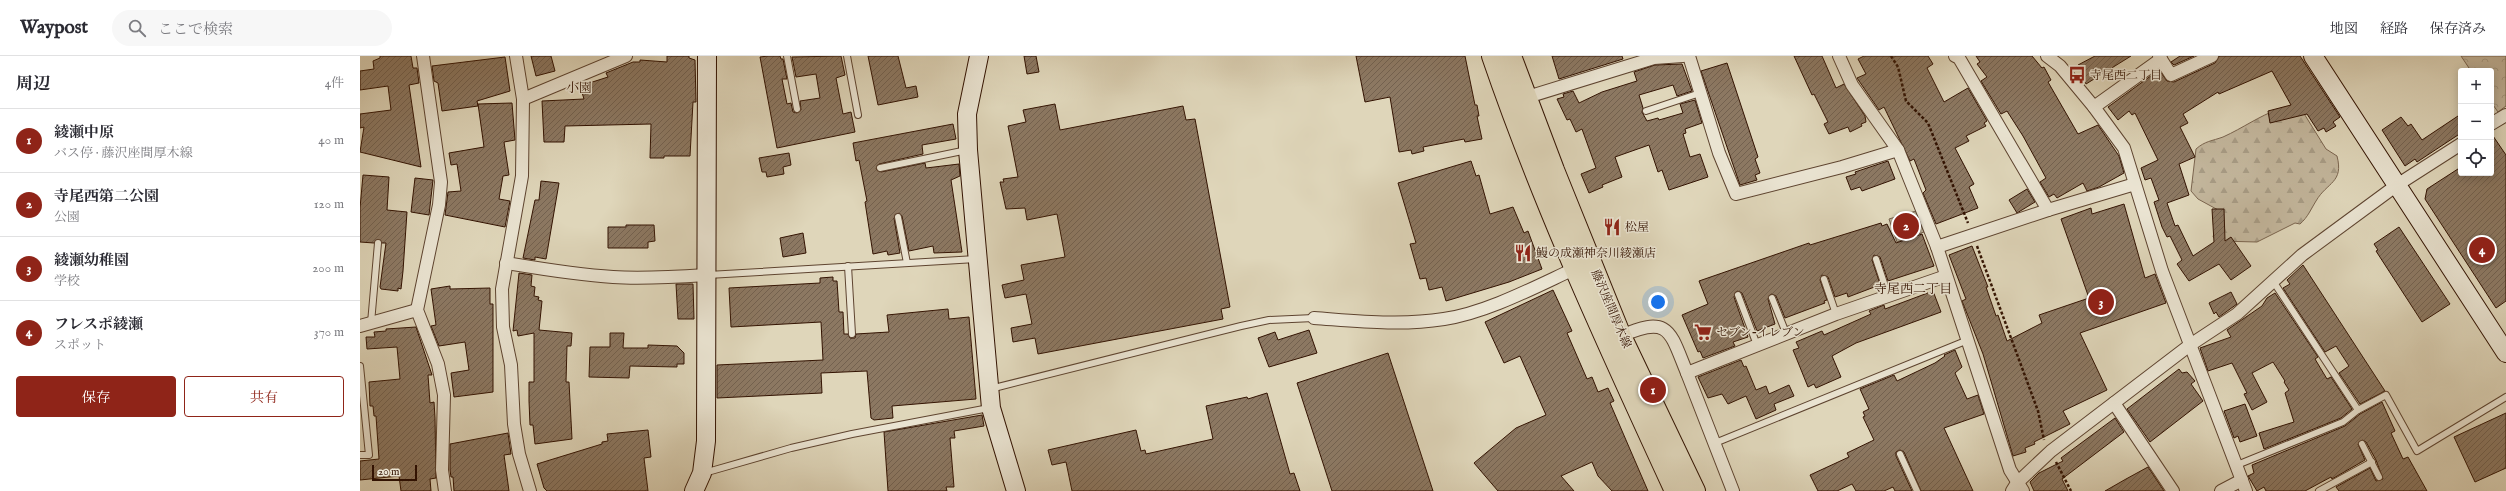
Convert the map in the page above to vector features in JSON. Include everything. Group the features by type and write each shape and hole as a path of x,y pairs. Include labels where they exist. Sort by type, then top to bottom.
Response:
{"main road":[{"name":"藤沢座間厚木線","path":"1492,56 1517,100 1622,336 1695,491"},
{"name":"藤沢座間厚木線","path":"1511,56 1517,100 1574,269 1675,491"}],"street":[{"path":"423,56 441,182 438,205 417,310 438,364 444,395 442,470 445,491"},
{"path":"516,56 523,99 522,176 502,289 503,327 511,365 514,424 519,454 530,491"},
{"path":"523,99 626,56"},
{"path":"694,491 702,473 706,441 707,56"},
{"path":"979,56 967,114 968,150 991,408 1016,491"},
{"path":"1517,100 1654,58 1683,56"},
{"path":"1689,56 1719,153 1736,194 1842,167 1898,150"},
{"path":"1839,56 1852,86 1898,150 1937,247 2010,470 2018,488 2049,452 2190,345 2236,314 2302,255 2397,185 2458,146"},
{"path":"1955,56 1959,58 1986,102 2048,210"},
{"path":"2047,56 2060,66 2094,107 2124,148 2162,271 2244,485 2221,491"},
{"path":"2094,107 2160,57 2171,75 2212,56"},
{"path":"2313,56 2506,352"},
{"path":"2494,122 2506,115"},
{"path":"1937,247 2048,210 2136,184"},
{"path":"506,263 578,274 614,277 650,278 706,275"},
{"path":"1314,318 1397,324 1445,319 1481,309 1574,269"},
{"path":"1687,372 1836,314 1946,276"},
{"path":"365,324 417,310"},
{"path":"1622,336 1645,326 1654,325 1662,327 1671,334 1733,491"},
{"path":"2114,403 2173,491"}],"lane":[{"path":"787,56 797,108"},
{"path":"847,56 858,115"},
{"path":"1646,110 1700,93"},
{"path":"880,168 968,150"},
{"path":"898,217 907,263"},
{"path":"365,324 378,243"},
{"path":"706,275 978,258"},
{"path":"1876,259 1888,295"},
{"path":"848,266 852,334"},
{"path":"1824,279 1836,314"},
{"path":"2273,280 2358,410"},
{"path":"1738,295 1757,345"},
{"path":"1772,298 1786,333"},
{"path":"989,390 1241,326 1269,320 1314,318"},
{"path":"1715,443 1968,340"},
{"path":"360,366 368,455 360,455"},
{"path":"2236,464 2343,422 2358,410 2386,395 2417,451 2506,397"},
{"path":"702,473 836,438 991,408"},
{"path":"2362,444 2379,477"},
{"path":"1900,454 1917,491"},
{"path":"2319,491 2372,462"}],"path":[{"path":"1891,56 1898,67 1906,101 1928,123 1973,235 2038,411 2049,452 2072,491"}],"green space":[{"path":"2461,56 2506,56 2506,106 2498,112 2494,106 2494,68 2469,68"},
{"path":"2279,109 2303,112 2326,149 2337,156 2339,165 2336,177 2320,195 2307,216 2300,224 2295,223 2257,242 2218,241 2213,237 2220,211 2198,199 2191,191 2196,149 2199,146 2223,137"},
{"path":"1916,211 1924,232 1897,242 1889,219"}],"building":[{"path":"380,56 411,56 413,68 417,68 419,83 409,85 421,167 360,152 364,127 360,128 360,114 391,110 388,86 360,90 360,71 374,69 373,61 380,58"},
{"path":"531,56 551,56 555,71 536,76"},
{"path":"667,56 689,56 689,58 695,60 696,102 693,102 690,156 664,156 664,158 650,158 651,124 565,126 564,142 544,142 542,101 584,99 580,86 608,77 606,73 633,62 640,62 640,60 667,62"},
{"path":"780,56 781,59 783,59 787,79 782,79 787,104 791,103 793,112 797,113 801,110 800,101 820,98 816,74 796,77 792,57 841,56 845,75 836,78 843,114 851,112 855,132 777,148 760,57"},
{"path":"868,56 898,56 906,88 916,86 918,97 878,105"},
{"path":"1024,56 1036,56 1039,72 1027,74"},
{"path":"1356,56 1465,56 1475,105 1477,105 1479,116 1477,116 1482,139 1465,142 1464,139 1423,147 1424,151 1412,154 1411,150 1399,152 1390,97 1365,102"},
{"path":"1552,56 1622,56 1623,59 1559,79"},
{"path":"1794,56 1822,56 1836,88 1844,84 1865,116 1866,122 1861,124 1862,126 1850,132 1848,127 1829,134 1824,124 1828,122 1814,94 1812,95"},
{"path":"1864,56 1928,56 1933,64 1927,68 1944,102 1968,88 1987,121 1984,123 1986,126 1966,136 1969,141 1955,148 1974,184 1969,187 1978,208 1936,224 1923,193 1926,190 1914,159 1910,161 1884,107 1879,110 1857,78 1866,74 1858,59"},
{"path":"1976,56 2032,56 2042,68 2044,67 2051,80 2048,82 2078,134 2098,125 2119,156 2124,173 2099,187 2087,191 2083,183 2057,198 2054,194 2049,197 2040,182 2046,178 2023,136 2007,111 2001,114 1981,81 1987,77 1977,64 1980,62"},
{"path":"2095,56 2131,56 2086,84 2078,65"},
{"path":"2180,56 2194,56 2174,65 2171,62"},
{"path":"2219,56 2300,56 2340,117 2333,122 2336,126 2326,132 2324,128 2318,131 2307,114 2270,123 2268,111 2291,105 2272,71 2219,94 2218,92 2183,114 2188,123 2180,127 2195,157 2179,164 2189,195 2167,203 2175,226 2178,225 2193,256 2214,242 2212,209 2224,209 2225,241 2231,237 2251,266 2231,280 2219,264 2189,281 2177,264 2182,260 2170,236 2167,237 2162,227 2154,202 2159,200 2151,178 2145,180 2141,168 2158,160 2135,113 2132,115 2129,111 2118,120 2108,107 2159,70 2167,81 2174,82 2215,63"},
{"path":"505,57 510,91 477,101 478,106 442,111 438,83 434,81 432,66"},
{"path":"1727,63 1758,157 1755,159 1760,173 1755,175 1757,180 1740,185 1701,71"},
{"path":"1682,64 1692,91 1677,96 1673,85 1639,95 1643,108 1642,112 1647,121 1658,118 1659,120 1683,113 1680,104 1695,100 1702,123 1685,129 1686,133 1683,134 1690,157 1700,154 1708,177 1669,190 1662,170 1658,172 1649,145 1615,157 1622,177 1602,185 1603,187 1589,193 1581,174 1596,168 1582,129 1576,132 1570,119 1567,120 1557,99 1564,97 1563,94 1573,91 1579,103 1602,92 1637,81 1634,72 1655,65"},
{"path":"512,103 515,140 504,142 509,175 503,176 499,199 510,201 505,227 445,215 448,192 461,191 457,164 451,165 449,153 484,147 478,104"},
{"path":"1055,104 1060,130 1183,106 1186,120 1195,119 1230,307 1221,309 1223,319 1038,354 1035,338 1013,342 1011,328 1032,324 1026,294 1005,298 1002,285 1024,280 1021,265 1065,257 1057,214 1027,220 1025,208 1006,209 1000,182 1004,182 1003,179 1018,177 1008,126 1026,122 1023,110"},
{"path":"2458,116 2458,135 2417,162 2415,159 2405,166 2382,130 2401,117 2408,126 2411,124 2422,140"},
{"path":"953,124 956,139 922,145 923,154 879,164 876,169 881,172 925,163 926,168 959,164 960,176 951,180 962,252 934,253 933,246 909,251 902,216 898,213 894,218 900,253 888,255 887,251 873,254 865,202 867,201 859,160 856,161 853,143"},
{"path":"2494,137 2506,155 2506,301 2496,308 2425,199 2427,189 2458,169 2458,176 2494,176"},
{"path":"789,153 791,165 783,167 784,174 767,177 766,172 762,172 759,158"},
{"path":"1471,161 1476,176 1479,175 1490,214 1513,207 1524,233 1528,231 1542,269 1509,282 1446,301 1442,287 1429,290 1426,278 1420,279 1410,244 1416,243 1398,183"},
{"path":"1888,161 1895,179 1862,191 1860,187 1851,190 1846,177 1856,174 1855,172"},
{"path":"363,175 389,177 387,210 407,212 401,289 398,288 398,291 381,289 380,287 386,243 382,243 378,239 374,243 360,242 360,208"},
{"path":"415,178 433,180 429,215 411,212"},
{"path":"541,181 559,183 546,259 535,257 535,260 523,258 535,200 539,200"},
{"path":"2027,189 2035,202 2017,213 2009,200"},
{"path":"2124,204 2145,278 2155,274 2166,303 2080,333 2107,390 2063,411 2070,424 2034,442 2035,444 2025,448 2026,452 2013,456 1983,354 1962,301 1966,299 1949,255 1972,246 1988,287 1986,287 1996,316 1998,315 2007,341 2042,323 2039,315 2089,298 2061,219 2091,208 2092,214"},
{"path":"1881,223 1882,226 1887,224 1896,243 1922,234 1934,266 1888,281 1880,257 1874,255 1872,260 1880,284 1877,286 1848,297 1847,293 1835,297 1828,277 1822,275 1820,280 1827,300 1824,301 1825,303 1785,318 1776,296 1771,294 1768,299 1775,324 1757,331 1742,293 1737,291 1734,297 1748,337 1733,342 1735,346 1703,358 1700,351 1698,352 1682,315 1708,304 1699,281 1809,243 1810,245"},
{"path":"626,225 654,225 655,241 648,242 648,248 608,248 608,227 626,227"},
{"path":"2399,227 2450,304 2422,322 2376,251 2378,250 2374,244"},
{"path":"803,233 806,253 783,257 780,238"},
{"path":"2303,265 2385,391 2360,404 2339,373 2349,366 2336,346 2325,352 2283,288 2290,284 2287,280"},
{"path":"519,273 532,275 531,286 535,287 534,296 539,297 538,300 542,301 539,330 572,333 571,346 567,346 566,382 569,382 572,439 535,444 533,425 530,425 529,401 529,382 534,382 534,333 518,336 517,330 513,331"},
{"path":"833,277 833,281 837,281 839,312 843,312 844,334 848,334 850,338 855,338 856,334 889,332 887,315 948,309 949,319 969,317 976,399 892,406 893,418 874,420 871,418 867,371 821,373 822,393 717,398 717,365 823,360 821,322 731,327 729,288 820,283 820,278"},
{"path":"676,284 693,284 694,319 678,319"},
{"path":"450,286 450,289 490,288 490,304 493,304 493,392 454,397 451,373 469,370 465,342 439,346 431,326 436,325 431,289"},
{"path":"1553,290 1572,331 1567,333 1587,379 1592,377 1598,392 1608,388 1614,401 1610,403 1648,491 1612,491 1598,476 1592,462 1561,476 1574,491 1498,491 1474,463 1516,428 1546,415 1520,356 1504,363 1485,322"},
{"path":"1933,291 1941,312 1856,343 1832,356 1841,377 1816,388 1814,384 1808,387 1793,350 1799,348 1796,342 1822,331 1824,335 1871,314 1869,311 1884,305 1885,309"},
{"path":"2231,292 2237,304 2219,317 2216,312 2214,314 2209,303"},
{"path":"2275,293 2318,357 2315,359 2327,379 2331,377 2352,409 2341,418 2264,449 2259,433 2294,422 2285,393 2289,390 2273,362 2252,373 2267,402 2252,410 2244,394 2247,393 2232,363 2208,371 2200,348 2231,337 2227,330 2262,306 2267,298"},
{"path":"416,327 432,375 428,375 430,403 434,402 436,478 430,479 431,491 401,491 399,476 360,480 360,461 379,459 376,416 374,416 373,406 370,406 369,382 400,379 397,347 367,349 366,337 375,337 374,332 386,331 386,329"},
{"path":"1309,330 1317,353 1269,367 1258,338 1275,332 1278,340"},
{"path":"610,333 624,333 623,348 648,348 648,345 677,346 684,353 684,364 677,364 677,367 630,366 629,378 589,377 590,347 610,347"},
{"path":"1955,350 1962,367 1955,373 1967,399 1978,395 1984,414 1944,428 1973,491 1921,491 1904,452 1900,450 1896,452 1896,456 1912,491 1895,491 1893,487 1884,491 1856,491 1852,484 1837,491 1818,491 1810,475 1849,457 1847,453 1874,440 1863,417 1865,416 1863,412 1869,409 1860,389 1894,375 1897,381 1935,363 1945,356 1944,355"},
{"path":"1388,353 1433,491 1332,491 1297,383"},
{"path":"1741,360 1744,367 1746,366 1756,390 1766,386 1769,394 1789,385 1794,396 1774,404 1776,410 1756,419 1746,396 1728,404 1722,394 1708,398 1698,377"},
{"path":"2179,369 2182,373 2187,372 2195,381 2191,384 2203,401 2150,442 2127,409"},
{"path":"1267,393 1290,474 1294,473 1300,491 1072,491 1066,462 1052,465 1048,450 1136,430 1141,451 1145,450 1146,454 1213,439 1206,406 1247,397 1248,399"},
{"path":"2382,402 2395,431 2391,433 2403,459 2408,457 2427,491 2339,491 2336,487 2370,468 2376,481 2383,479 2376,460 2366,442 2362,440 2358,444 2365,460 2332,479 2331,477 2305,491 2266,491 2264,487 2257,491 2248,476 2254,473 2252,465 2345,426 2360,414"},
{"path":"2245,404 2257,436 2240,442 2238,436 2234,438 2224,411"},
{"path":"2506,413 2506,468 2475,482 2454,437"},
{"path":"982,415 984,426 954,431 955,438 950,438 954,487 946,487 947,491 888,491 884,432"},
{"path":"2115,418 2124,432 2062,479 2068,491 2034,491 2030,482 2039,473 2063,461 2061,458"},
{"path":"648,430 651,457 644,458 648,491 547,491 544,488 537,464 602,444 602,442 608,441 607,434"},
{"path":"508,433 511,454 504,455 509,491 454,491 453,477 451,477 450,470 450,444"},
{"path":"2148,467 2164,491 2105,491 2126,479"}],"place":[{"name":"寺尾西二丁目","path":"2077,75"},
{"name":"寺尾西第二公園","path":"1906,226"},
{"name":"松屋","path":"1612,227"},
{"name":"フレスポ綾瀬","path":"2482,250"},
{"name":"鰻の成瀬神奈川綾瀬店","path":"1523,253"},
{"name":"綾瀬幼稚園","path":"2101,302"},
{"name":"セブン-イレブン","path":"1703,332"},
{"name":"綾瀬中原","path":"1653,390"}],"district":[{"name":"小園","path":"579,88"},
{"name":"寺尾西二丁目","path":"1913,289"}]}
